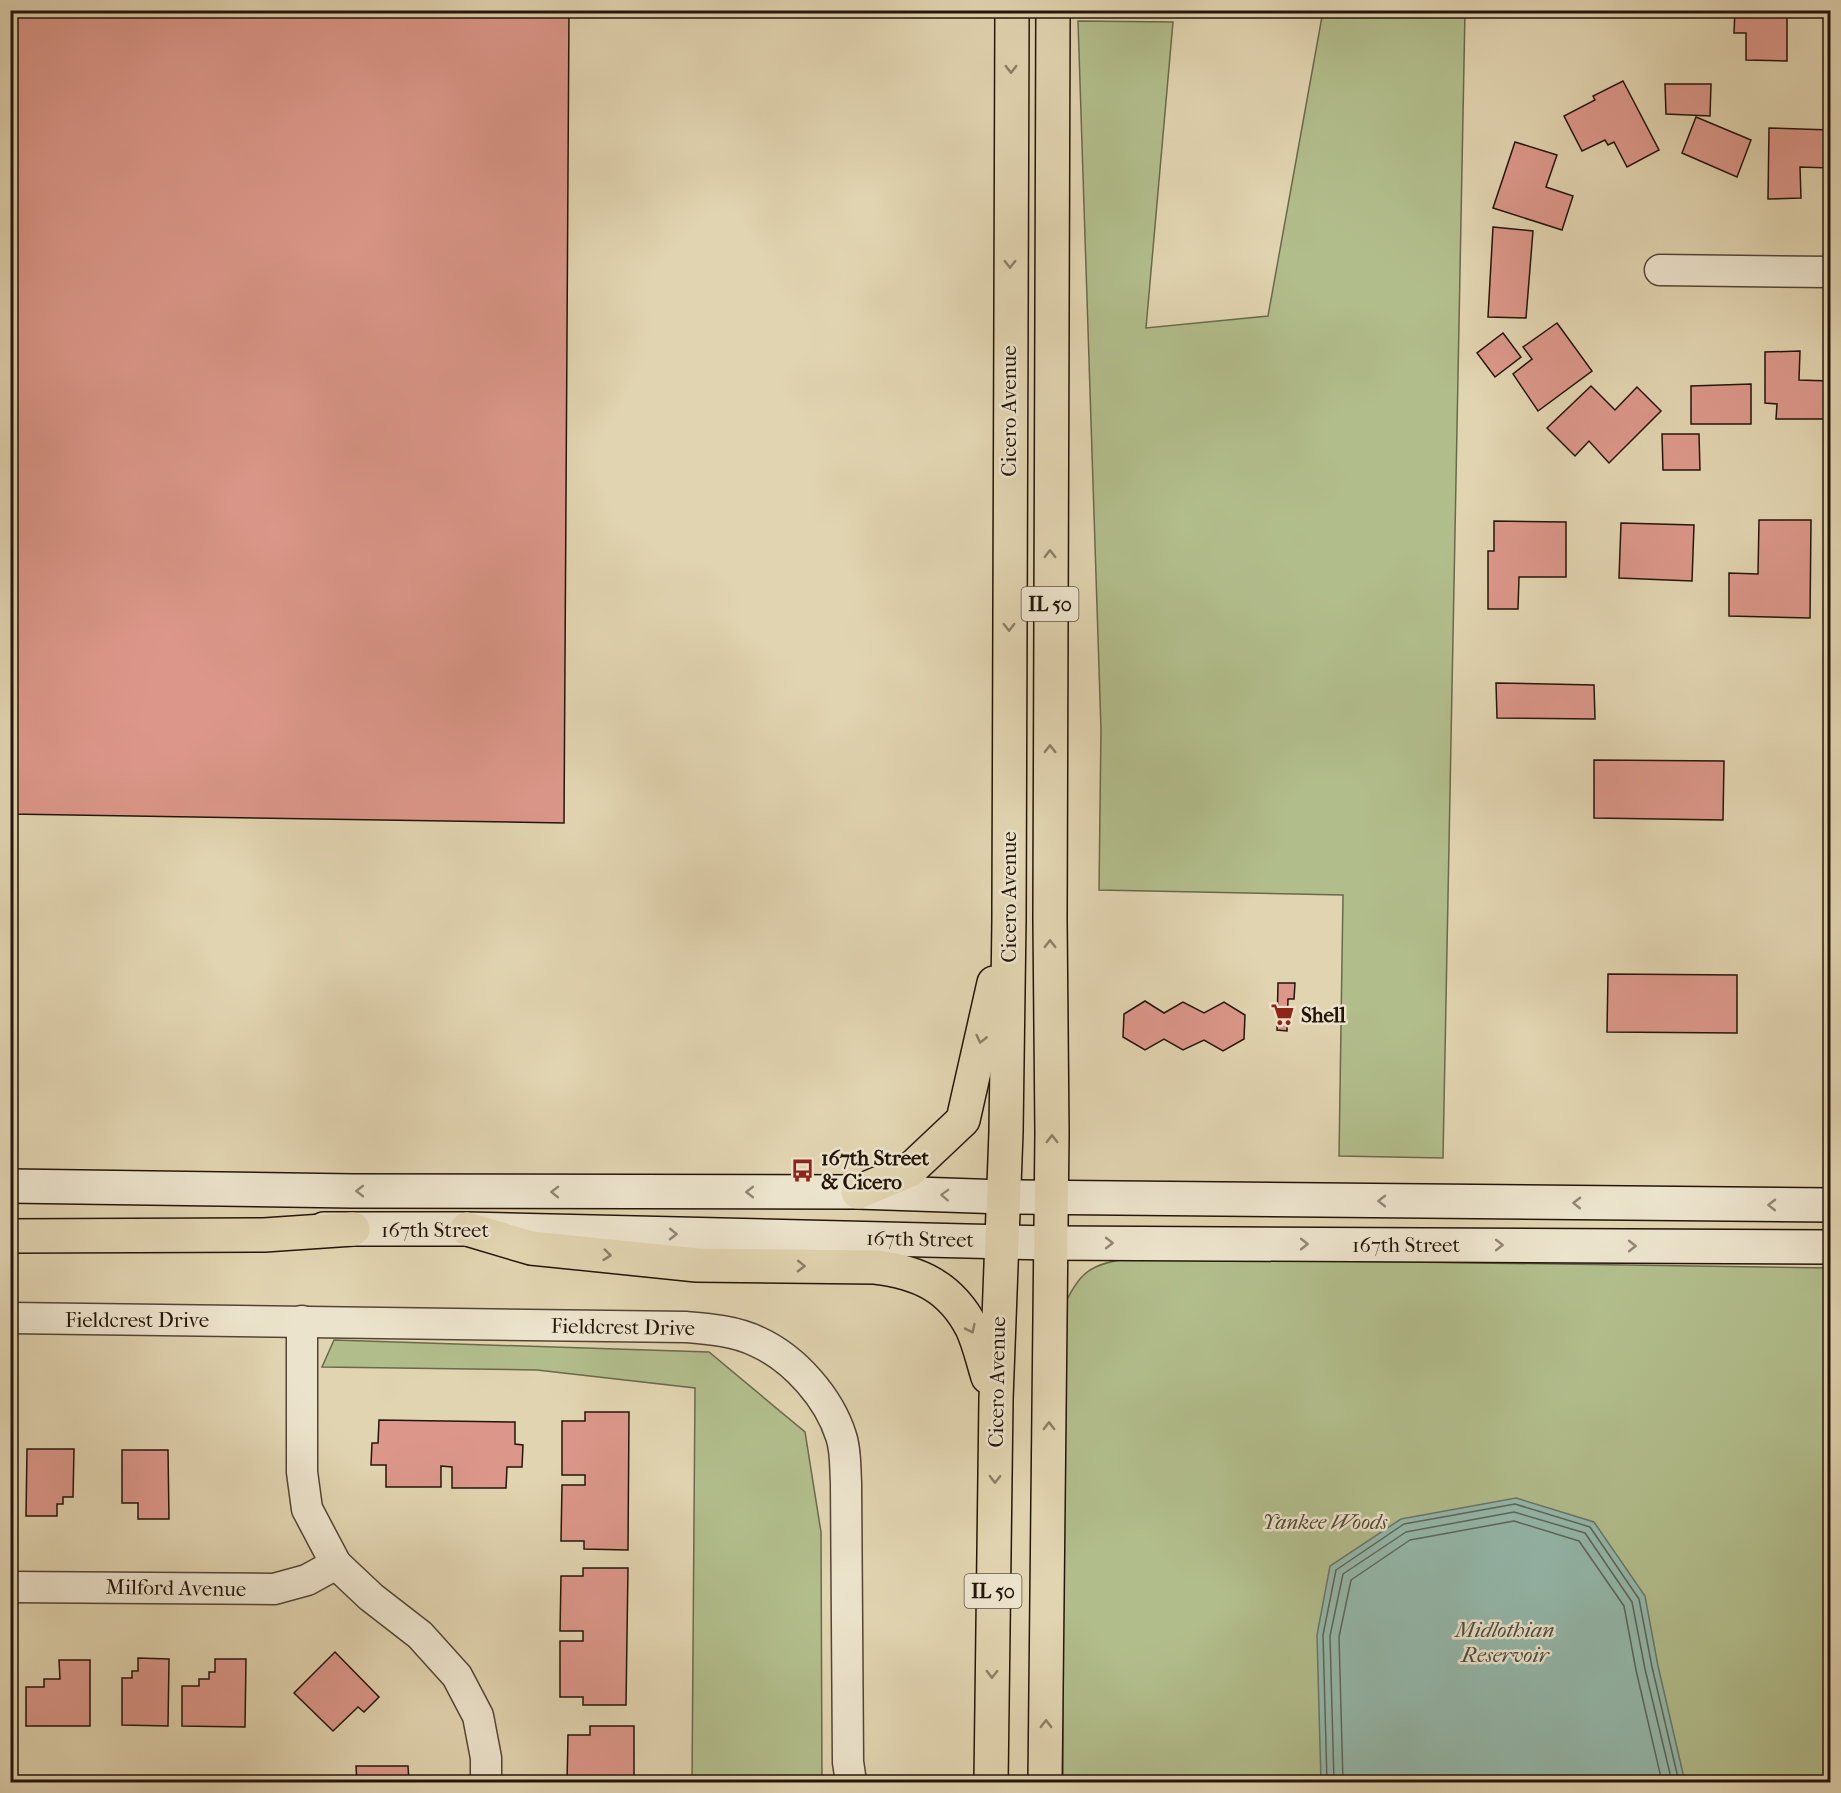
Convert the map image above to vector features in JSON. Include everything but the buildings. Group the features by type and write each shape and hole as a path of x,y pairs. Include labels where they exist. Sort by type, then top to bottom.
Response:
{"main road":[{"name":"Cicero Avenue","path":"991,1782 996,1399 1004,1197 1009,920 1012,10"},
{"name":"Cicero Avenue","path":"1045,1782 1051,1243 1053,10"},
{"path":"858,1192 910,1170 963,1120 1009,920"},
{"name":"167th Street","path":"10,1186 352,1191 858,1192 1051,1198 1830,1205"},
{"name":"167th Street","path":"10,1225 467,1229 1051,1243 1830,1247"},
{"path":"10,1236 264,1235 353,1229"},
{"path":"467,1229 531,1248 697,1264 900,1270 920,1277 943,1291 958,1305 973,1330 996,1399"}],"street":[{"path":"1660,270 1830,272"},
{"name":"Fieldcrest Drive","path":"10,1318 686,1327 714,1330 758,1342 792,1365 809,1383 828,1408 842,1438 846,1482 848,1762 851,1782"},
{"path":"302,1321 303,1481 307,1509 336,1564 371,1597 420,1635 458,1676 478,1716 486,1758 486,1782"},
{"name":"Milford Avenue","path":"10,1587 274,1589 307,1580 336,1564"}],"green space":[{"path":"1323,11 1465,11 1443,1158 1339,1156 1343,895 1099,890 1101,730 1078,21 1173,22 1146,328 1268,316"},
{"name":"Yankee Woods","path":"1131,1258 1830,1268 1830,1782 1063,1782 1062,1311 1074,1287 1087,1272 1105,1263"},
{"path":"334,1340 709,1352 805,1432 821,1532 822,1782 692,1782 695,1388 537,1370 322,1367"}],"water":[{"name":"Midlothian Reservoir","path":"1516,1498 1594,1522 1645,1596 1658,1666 1685,1782 1321,1782 1317,1635 1330,1566 1401,1519"}],"place":[{"name":"Shell","path":"1283,1015"},
{"name":"167th Street & Cicero","path":"803,1170"}]}
